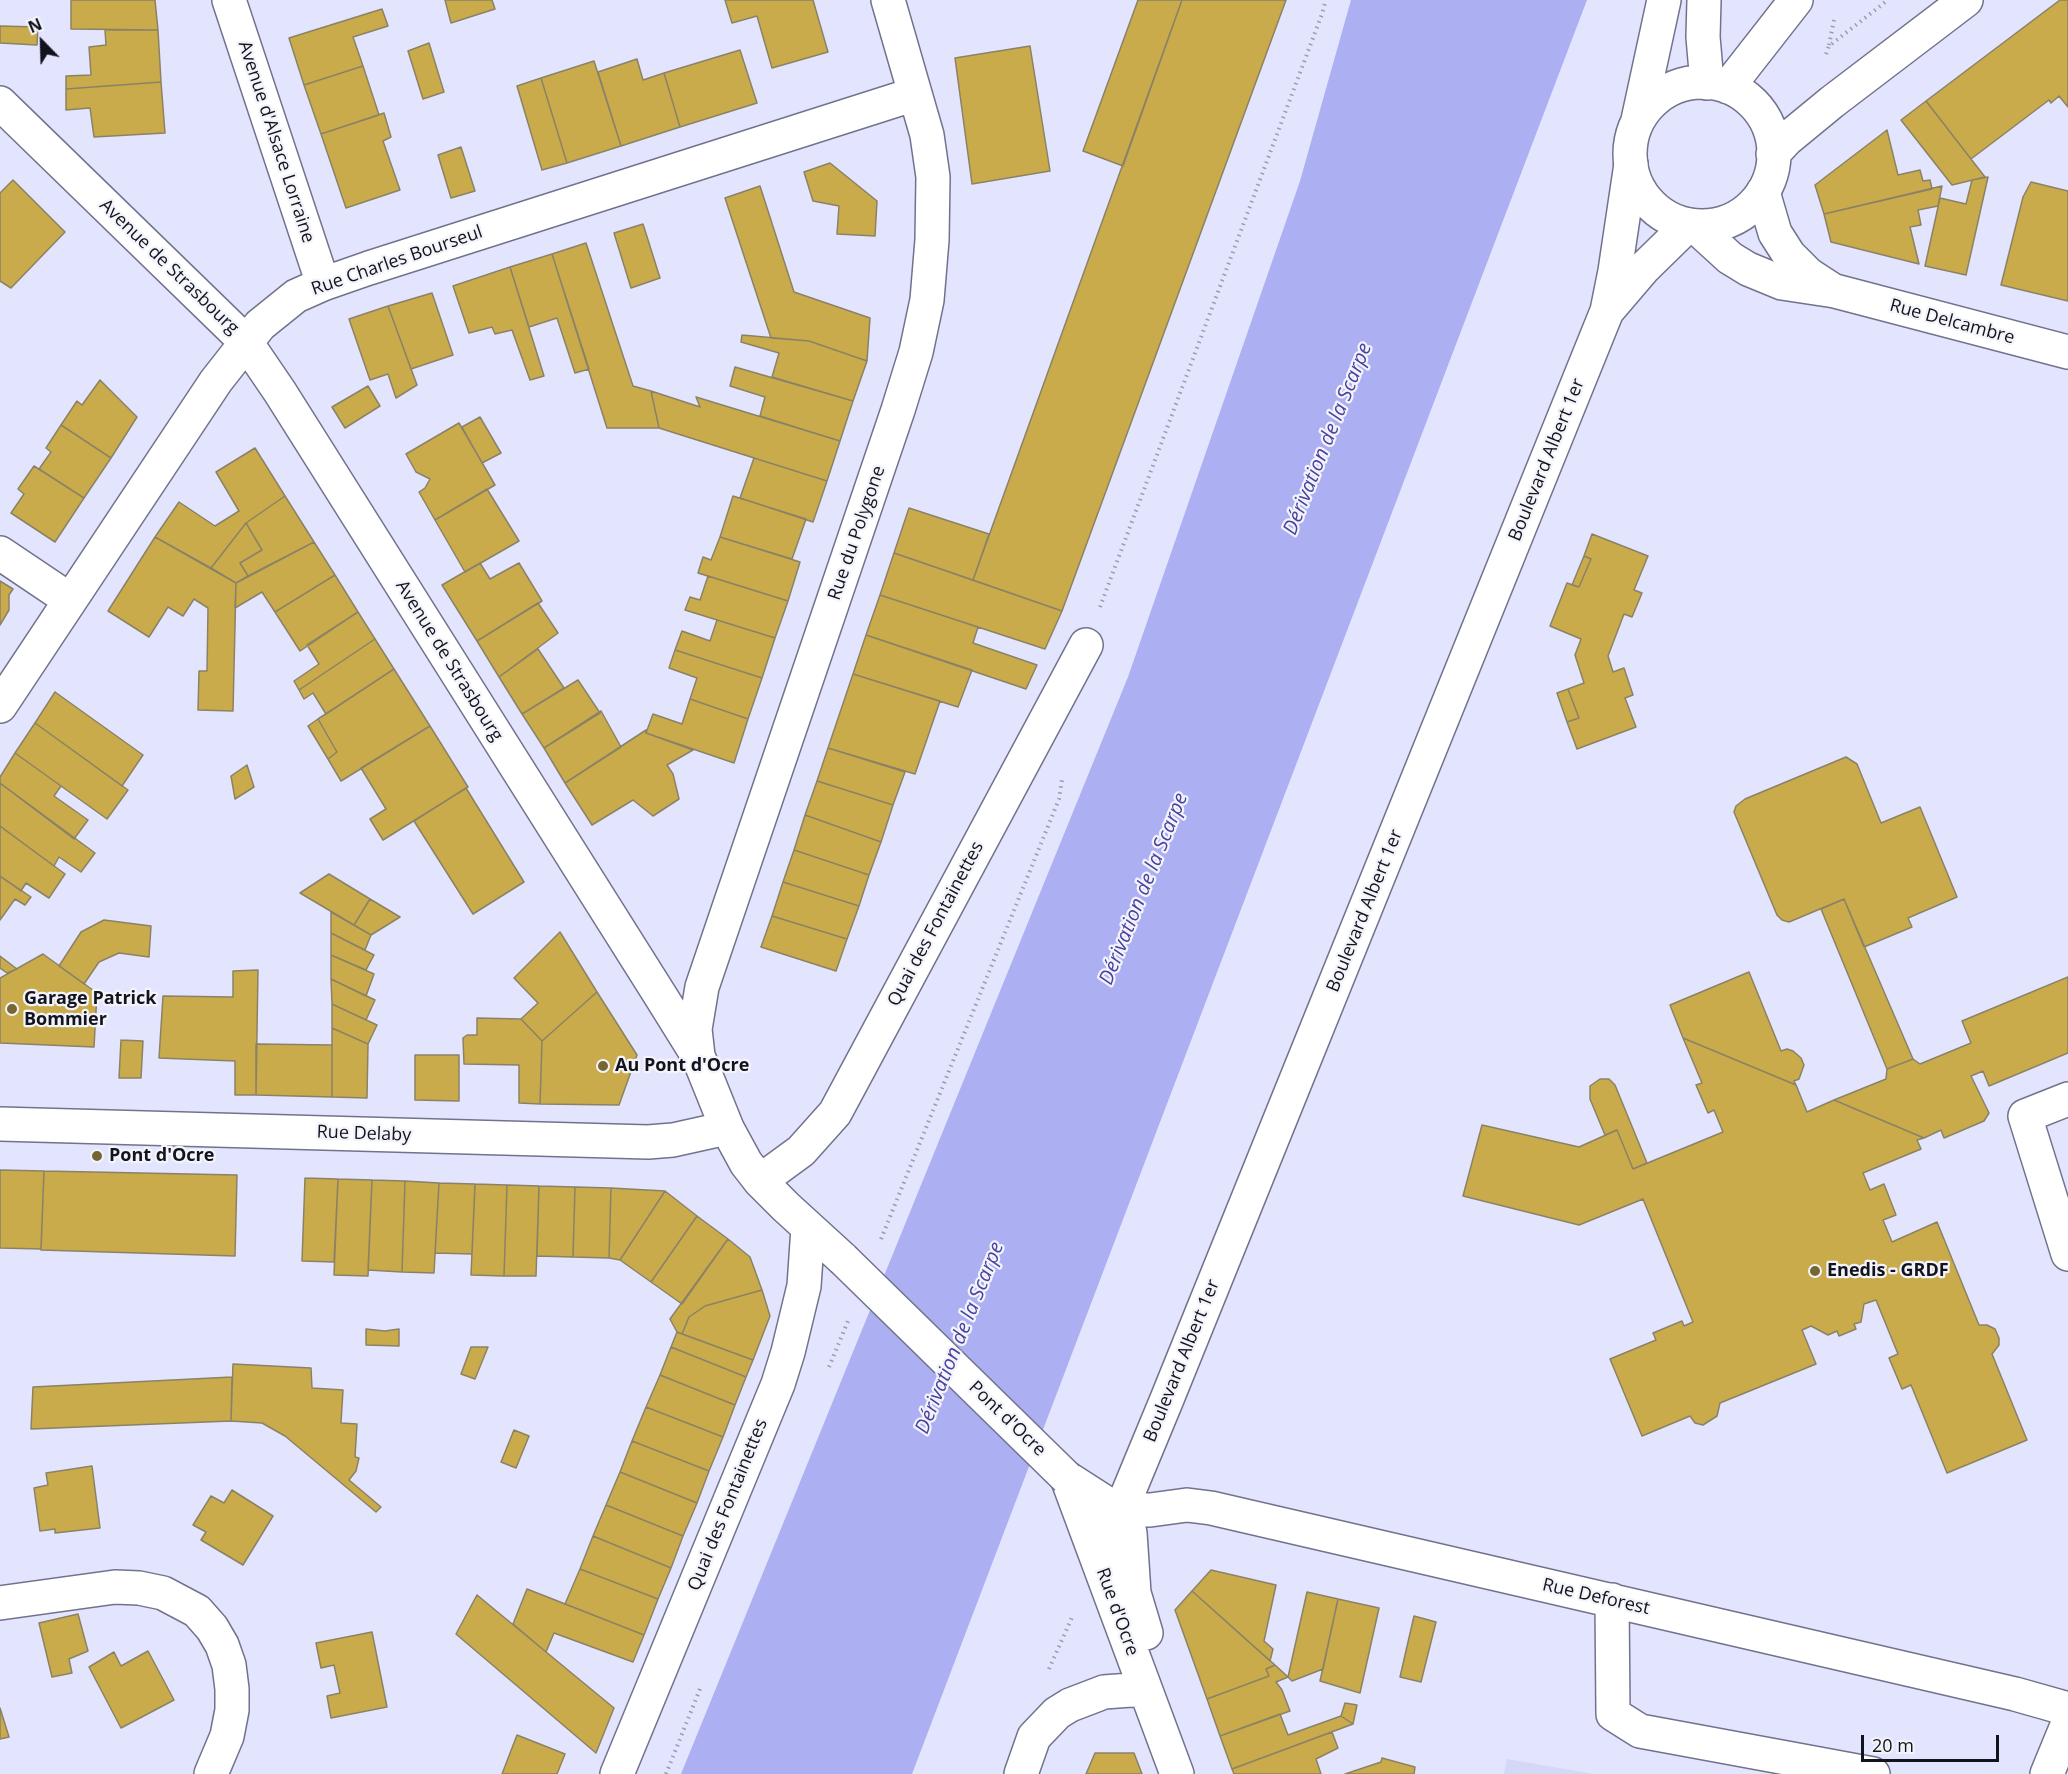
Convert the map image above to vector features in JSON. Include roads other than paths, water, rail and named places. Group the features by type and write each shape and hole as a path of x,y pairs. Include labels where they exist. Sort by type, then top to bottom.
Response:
{"street":[{"name":"Avenue d'Alsace Lorraine","path":"229,0 322,284"},
{"name":"Rue du Polygone","path":"698,1056 695,1029 702,987 894,421 916,352 927,300 932,240 933,177 927,135 888,0"},
{"path":"1638,120 1650,103 1667,91 1687,84 1717,85 1746,98 1761,114 1770,133 1773,154 1771,174 1763,192 1748,210 1728,221 1706,226 1692,225 1667,217 1650,204 1637,185 1630,164 1631,142 1638,120 1664,0"},
{"path":"1704,0 1703,37 1717,85"},
{"path":"1717,85 1796,0"},
{"path":"1773,154 1787,139 1832,102 1966,0"},
{"name":"Rue Charles Bourseul","path":"0,706 216,381 273,312 296,296 322,284 915,94"},
{"name":"Avenue de Strasbourg","path":"0,103 246,342 280,392 698,1056 727,1128 746,1163 760,1181 843,1259"},
{"name":"Boulevard Albert 1er","path":"1121,1510 1607,311 1630,164"},
{"name":"Rue Delcambre","path":"1763,192 1775,233 1789,255 1808,274 1835,291"},
{"name":"Boulevard Albert 1er","path":"1607,311 1643,269 1692,225"},
{"name":"Rue Delcambre","path":"1692,225 1730,258 1766,277 1803,288 1835,291 2068,352"},
{"path":"0,553 70,600"},
{"name":"Quai des Fontainettes","path":"760,1181 801,1152 835,1113 1086,645"},
{"path":"2068,1099 2025,1116 2068,1254"},
{"name":"Rue Delaby","path":"0,1124 648,1142 673,1140 727,1128"},
{"name":"Quai des Fontainettes","path":"617,1774 778,1384 804,1286 808,1228"},
{"name":"Pont d'Ocre","path":"843,1259 1067,1478"},
{"path":"1067,1478 1108,1505 1121,1510"},
{"path":"1067,1478 1098,1560"},
{"name":"Rue Deforest","path":"1121,1510 1150,1510 1187,1505 1210,1508 2015,1694 2068,1709"},
{"name":"Rue d'Ocre","path":"1121,1510 1098,1560 1177,1774"},
{"name":"Rue d'Ocre","path":"1121,1510 1132,1544 1136,1604 1198,1774"},
{"path":"0,1603 115,1587 139,1588 163,1593 197,1611 212,1628 222,1645 229,1665 232,1689 232,1710 227,1736 211,1774"},
{"path":"1611,1600 1613,1714 1640,1731 1873,1774"},
{"path":"1021,1774 1034,1737 1057,1713 1070,1705 1104,1692 1131,1689 1146,1691"},
{"path":"2047,1774 2068,1723"}],"water":[{"name":"Dérivation de la Scarpe","path":"1351,0 1587,0 912,1774 681,1774 1128,677 1300,181"}],"place":[{"name":"Garage Patrick Bommier","path":"12,1009"},
{"name":"Au Pont d'Ocre","path":"603,1066"},
{"name":"Pont d'Ocre","path":"97,1156"},
{"name":"Enedis - GRDF","path":"1815,1271"}]}
